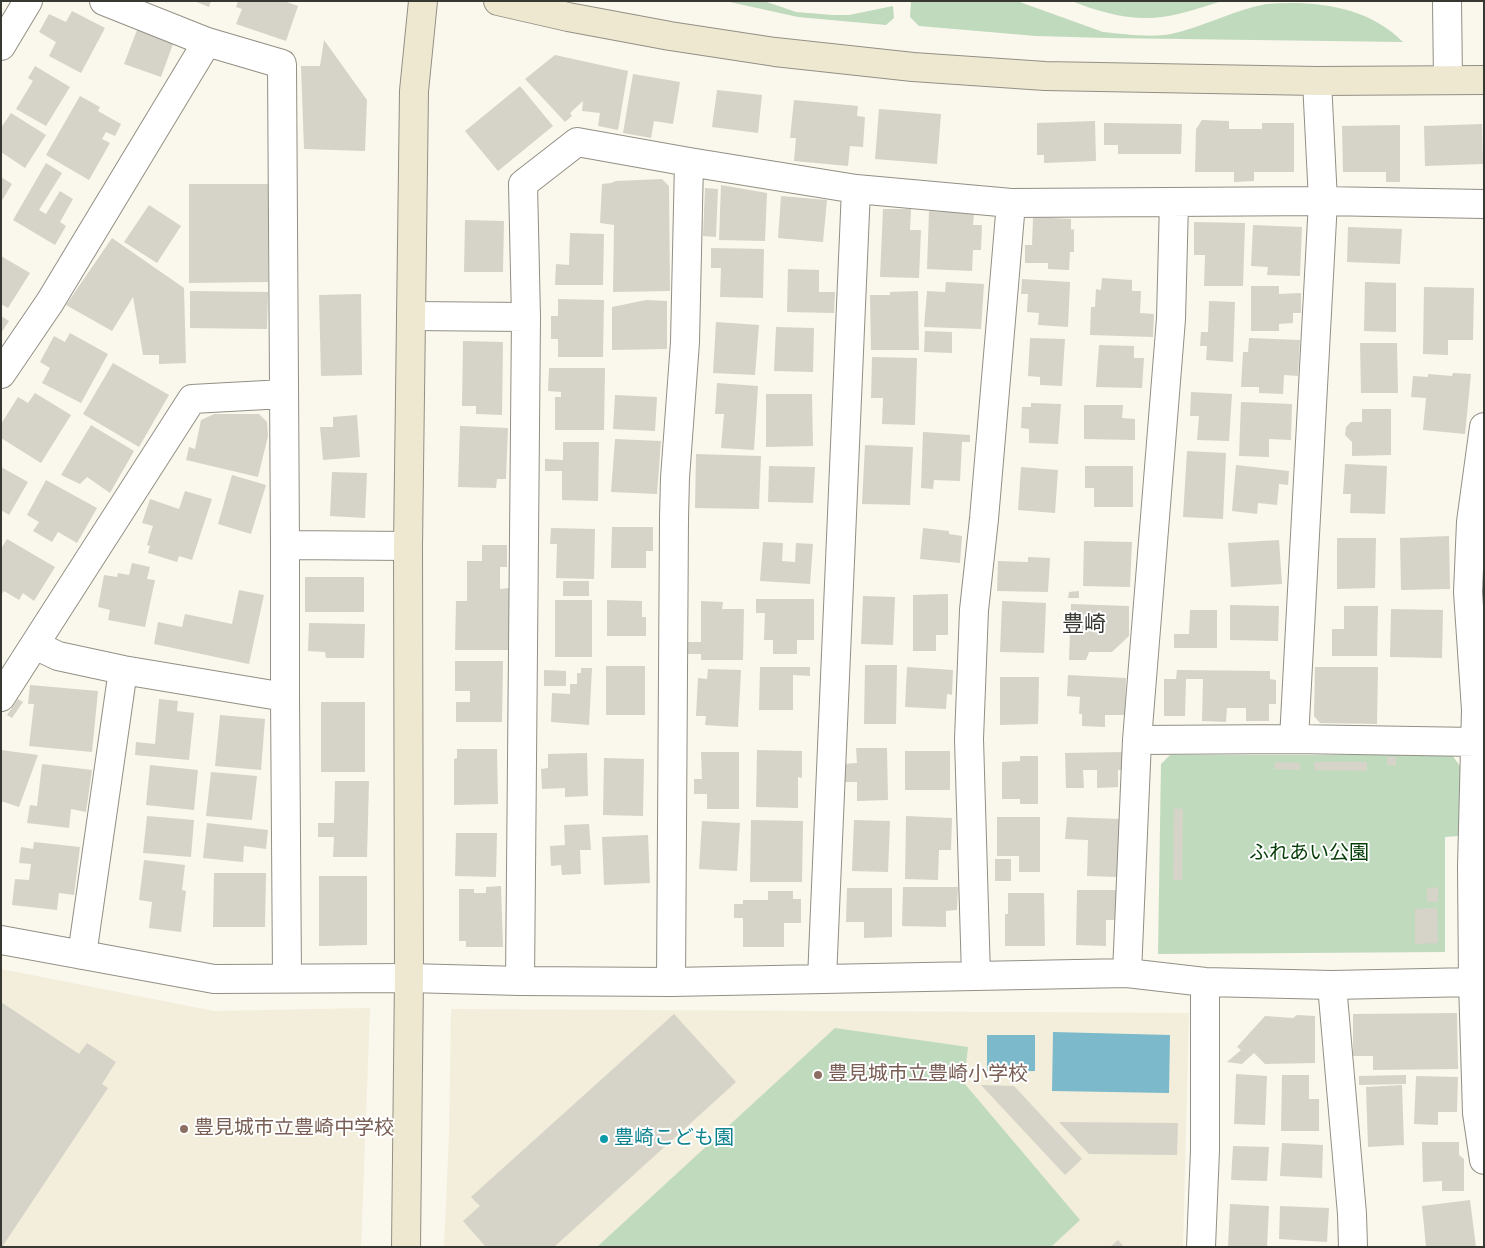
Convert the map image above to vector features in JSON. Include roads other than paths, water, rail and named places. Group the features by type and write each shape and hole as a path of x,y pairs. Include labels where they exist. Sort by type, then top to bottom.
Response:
{"street":[{"path":"1,46 28,1"},
{"path":"104,1 206,42 282,64 287,978"},
{"path":"406,1247 409,978 408,546 414,91 423,1"},
{"path":"498,1 568,17 670,36 775,52 913,67 1045,76 1317,81 1484,80"},
{"path":"1447,1 1448,80"},
{"path":"1,374 50,302 206,42"},
{"path":"1294,739 1323,201 1317,81"},
{"path":"520,981 526,317 523,184 577,142 856,189 1011,203 1323,201 1484,204"},
{"path":"671,982 674,518 675,478 686,342 689,162"},
{"path":"822,979 856,189"},
{"path":"1127,972 1137,740 1171,319 1174,202"},
{"path":"976,976 969,739 974,610 984,519 1011,203"},
{"path":"411,316 526,317"},
{"path":"1,697 192,398 284,394"},
{"path":"1484,427 1471,522 1469,582 1476,710 1478,867 1473,982 1478,1113 1484,1160"},
{"path":"285,545 408,546"},
{"path":"35,645 58,656 123,670 285,696"},
{"path":"82,955 123,670"},
{"path":"1137,740 1294,739 1475,742"},
{"path":"1,940 214,979 409,978 671,982 1127,972 1205,982 1332,985 1473,982"},
{"path":"1201,1247 1205,1150 1205,982"},
{"path":"1332,985 1353,1247"}],"water":[{"path":"1053,1032 1170,1035 1169,1093 1052,1091"},
{"path":"987,1035 1035,1035 1035,1071 987,1072"}],"place":[{"name":"豊見城市立豊崎小学校","path":"818,1075"},
{"name":"豊見城市立豊崎中学校","path":"184,1129"},
{"name":"豊崎こども園","path":"604,1139"}],"district":[{"name":"豊崎","path":"1084,626"}],"park label":[{"name":"ふれあい公園","path":"1309,854"}]}
